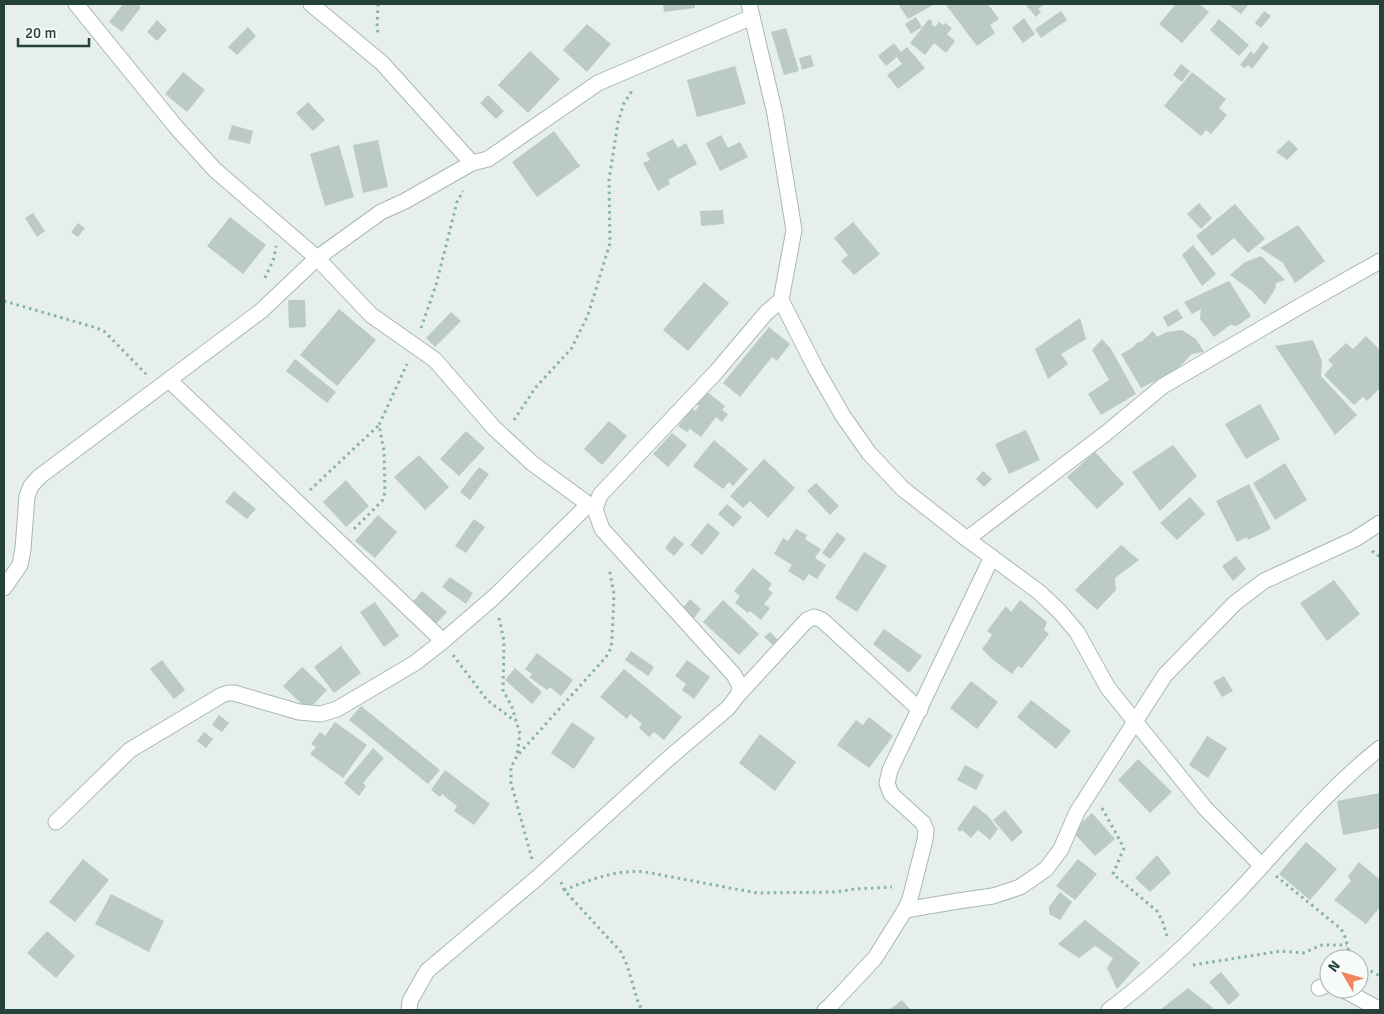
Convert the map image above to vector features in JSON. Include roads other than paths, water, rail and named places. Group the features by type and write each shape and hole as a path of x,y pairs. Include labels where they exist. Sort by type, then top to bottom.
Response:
{"street":[{"path":"76,4 176,127 215,170 317,258 371,315 435,360 494,428 532,463 592,506 602,529 734,675 740,686 738,695"},
{"path":"311,4 382,63 472,163"},
{"path":"4,588 20,565 27,496 31,486 39,477 261,311 317,258 381,212 472,163 488,159 598,83 751,10 775,114 794,230 781,300 816,369 843,416 869,453 903,489 1039,592 1060,612 1077,632 1108,688 1205,808 1261,866"},
{"path":"967,539 1105,434 1164,386 1380,261"},
{"path":"56,822 130,750 222,695 234,693 299,712 322,714 336,709 415,663 443,642 494,597 592,506 600,495 709,379 766,313 781,300"},
{"path":"164,384 296,502 443,642"},
{"path":"905,910 993,896 1020,887 1046,869 1060,849 1077,812 1165,674 1235,604 1264,581 1355,539 1380,523"},
{"path":"825,1010 875,958 910,899 926,830 923,823 891,794 887,783 890,770 992,557"},
{"path":"409,1010 410,1001 427,972 537,878 669,758 728,708 807,620 814,617 822,620 920,710"},
{"path":"1109,1010 1174,957 1328,794 1380,748"},
{"path":"1360,999 1374,1007 1380,1008"}]}
